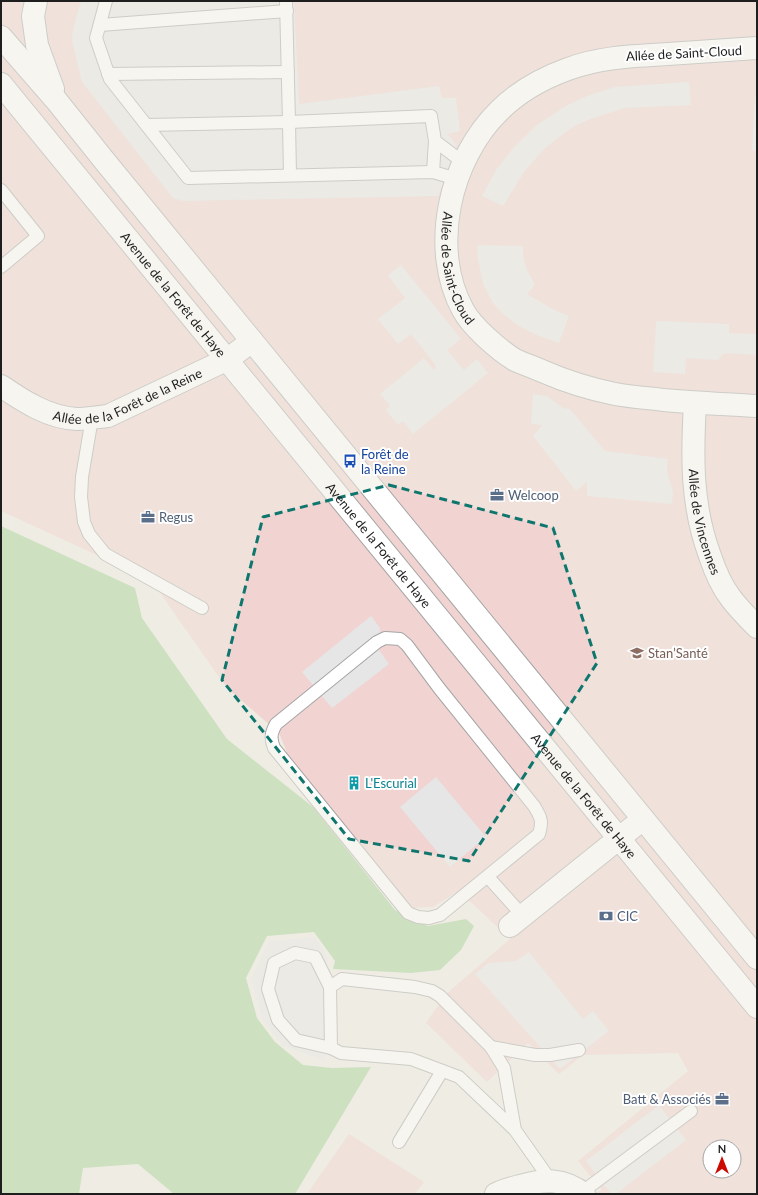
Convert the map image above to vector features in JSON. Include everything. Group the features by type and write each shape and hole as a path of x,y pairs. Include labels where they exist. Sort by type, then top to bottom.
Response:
{"street":[{"path":"36,1 33,16 37,45 56,100"},
{"path":"1,37 56,100 757,958"},
{"name":"Allée de Saint-Cloud","path":"757,48 616,57 568,69 539,81 498,111 481,133 460,171 449,207 447,235 448,266 452,284 463,310 474,325 488,339 515,360 562,379 616,394 695,403 757,406"},
{"name":"Avenue de la Forêt de Haye","path":"1,84 228,359 757,1007"},
{"name":"Allée de la Forêt de la Reine","path":"1,386 26,403 60,416 76,419 108,416 228,359 252,341"},
{"name":"Allée de Vincennes","path":"695,403 693,470 698,515 705,544 714,567 729,596 742,613 757,627"},
{"path":"516,921 643,819"},
{"path":"496,1194 514,1187 538,1181 551,1181 570,1185 583,1193"}],"lane":[{"path":"106,1 96,38 110,79 188,178 460,171"},
{"path":"100,24 286,6 290,175"},
{"path":"108,74 288,72"},
{"path":"146,125 289,122 431,116 434,141 433,172"},
{"path":"434,141 460,171"},
{"path":"1,190 38,236 1,267"},
{"path":"92,418 82,478 81,497 84,522 89,534 105,554 202,608"},
{"path":"385,638 400,639 534,806 540,816 542,826 540,834 488,877 440,915 429,918 418,917 408,913 274,748 271,740 276,724 377,642 385,638"},
{"path":"488,877 516,921"},
{"path":"331,1048 330,988 315,957 295,953 274,963 268,989 278,1020 296,1040 331,1048 340,1054 411,1059 459,1077 515,1130 551,1181"},
{"path":"330,988 342,979 415,988 432,991 440,996 490,1047 504,1068 515,1130"},
{"path":"490,1047 535,1055 550,1055 579,1050"},
{"path":"399,1142 442,1071"},
{"path":"583,1193 691,1111"}],"highlighted area":[{"path":"389,485 553,528 597,663 469,861 349,839 222,680 263,517"}],"shaded area":[{"path":"1,1 757,1 757,1194 591,1194 602,1190 578,1161 688,1071 678,1053 583,1055 559,1074 528,1043 487,1082 426,1023 446,994 510,939 459,891 433,907 410,908 297,777 279,733 226,687 151,580 1,511"},
{"path":"81,1 294,1 299,104 439,86 442,98 456,98 460,131 447,134 457,144 438,196 183,201 173,198 82,82 72,40 73,29"},
{"path":"689,82 691,105 625,108 590,119 564,133 543,150 524,172 503,206 482,196 496,170 514,147 537,125 566,106 589,95 615,87"},
{"path":"755,97 757,97 757,151 752,150"},
{"path":"477,245 523,246 523,256 526,268 535,285 527,294 554,310 569,316 559,343 539,336 519,326 503,314 493,303 483,284"},
{"path":"401,265 461,339 447,350 464,370 477,359 488,373 413,434 403,421 398,425 386,410 390,406 380,394 424,358 434,370 436,368 435,364 411,334 398,344 378,319 405,298 388,275"},
{"path":"656,321 729,324 729,333 757,334 757,355 727,353 723,354 718,360 686,358 685,374 653,372"},
{"path":"533,394 547,396 563,408 570,409 605,451 668,459 667,471 673,492 672,504 587,496 587,482 576,491 533,436 542,425 531,424"},
{"path":"371,616 380,628 379,650 389,664 332,708 302,672"},
{"path":"436,777 486,837 450,867 400,807"},
{"path":"315,937 327,956 325,1061 283,1046 262,1020 251,979 269,941"},
{"path":"529,952 583,1019 593,1011 609,1031 560,1069 475,974 489,963 516,961"},
{"path":"659,1105 686,1140 616,1194 611,1194 586,1161"},
{"path":"349,1134 424,1182 415,1194 307,1194"}],"green space":[{"path":"1,526 135,588 142,618 227,739 313,807 395,910 428,926 466,919 474,926 461,950 440,970 411,973 333,969 335,961 314,932 267,936 246,978 257,1018 275,1042 303,1065 332,1068 371,1067 295,1194 174,1194 138,1164 83,1168 79,1194 1,1194"}],"place":[{"name":"Forêt de la Reine","path":"350,461"},
{"name":"Welcoop","path":"497,495"},
{"name":"Regus","path":"148,517"},
{"name":"Stan’Santé","path":"637,653"},
{"name":"L'Escurial","path":"354,783"},
{"name":"CIC","path":"606,916"},
{"name":"Batt & Associés","path":"722,1099"}]}
